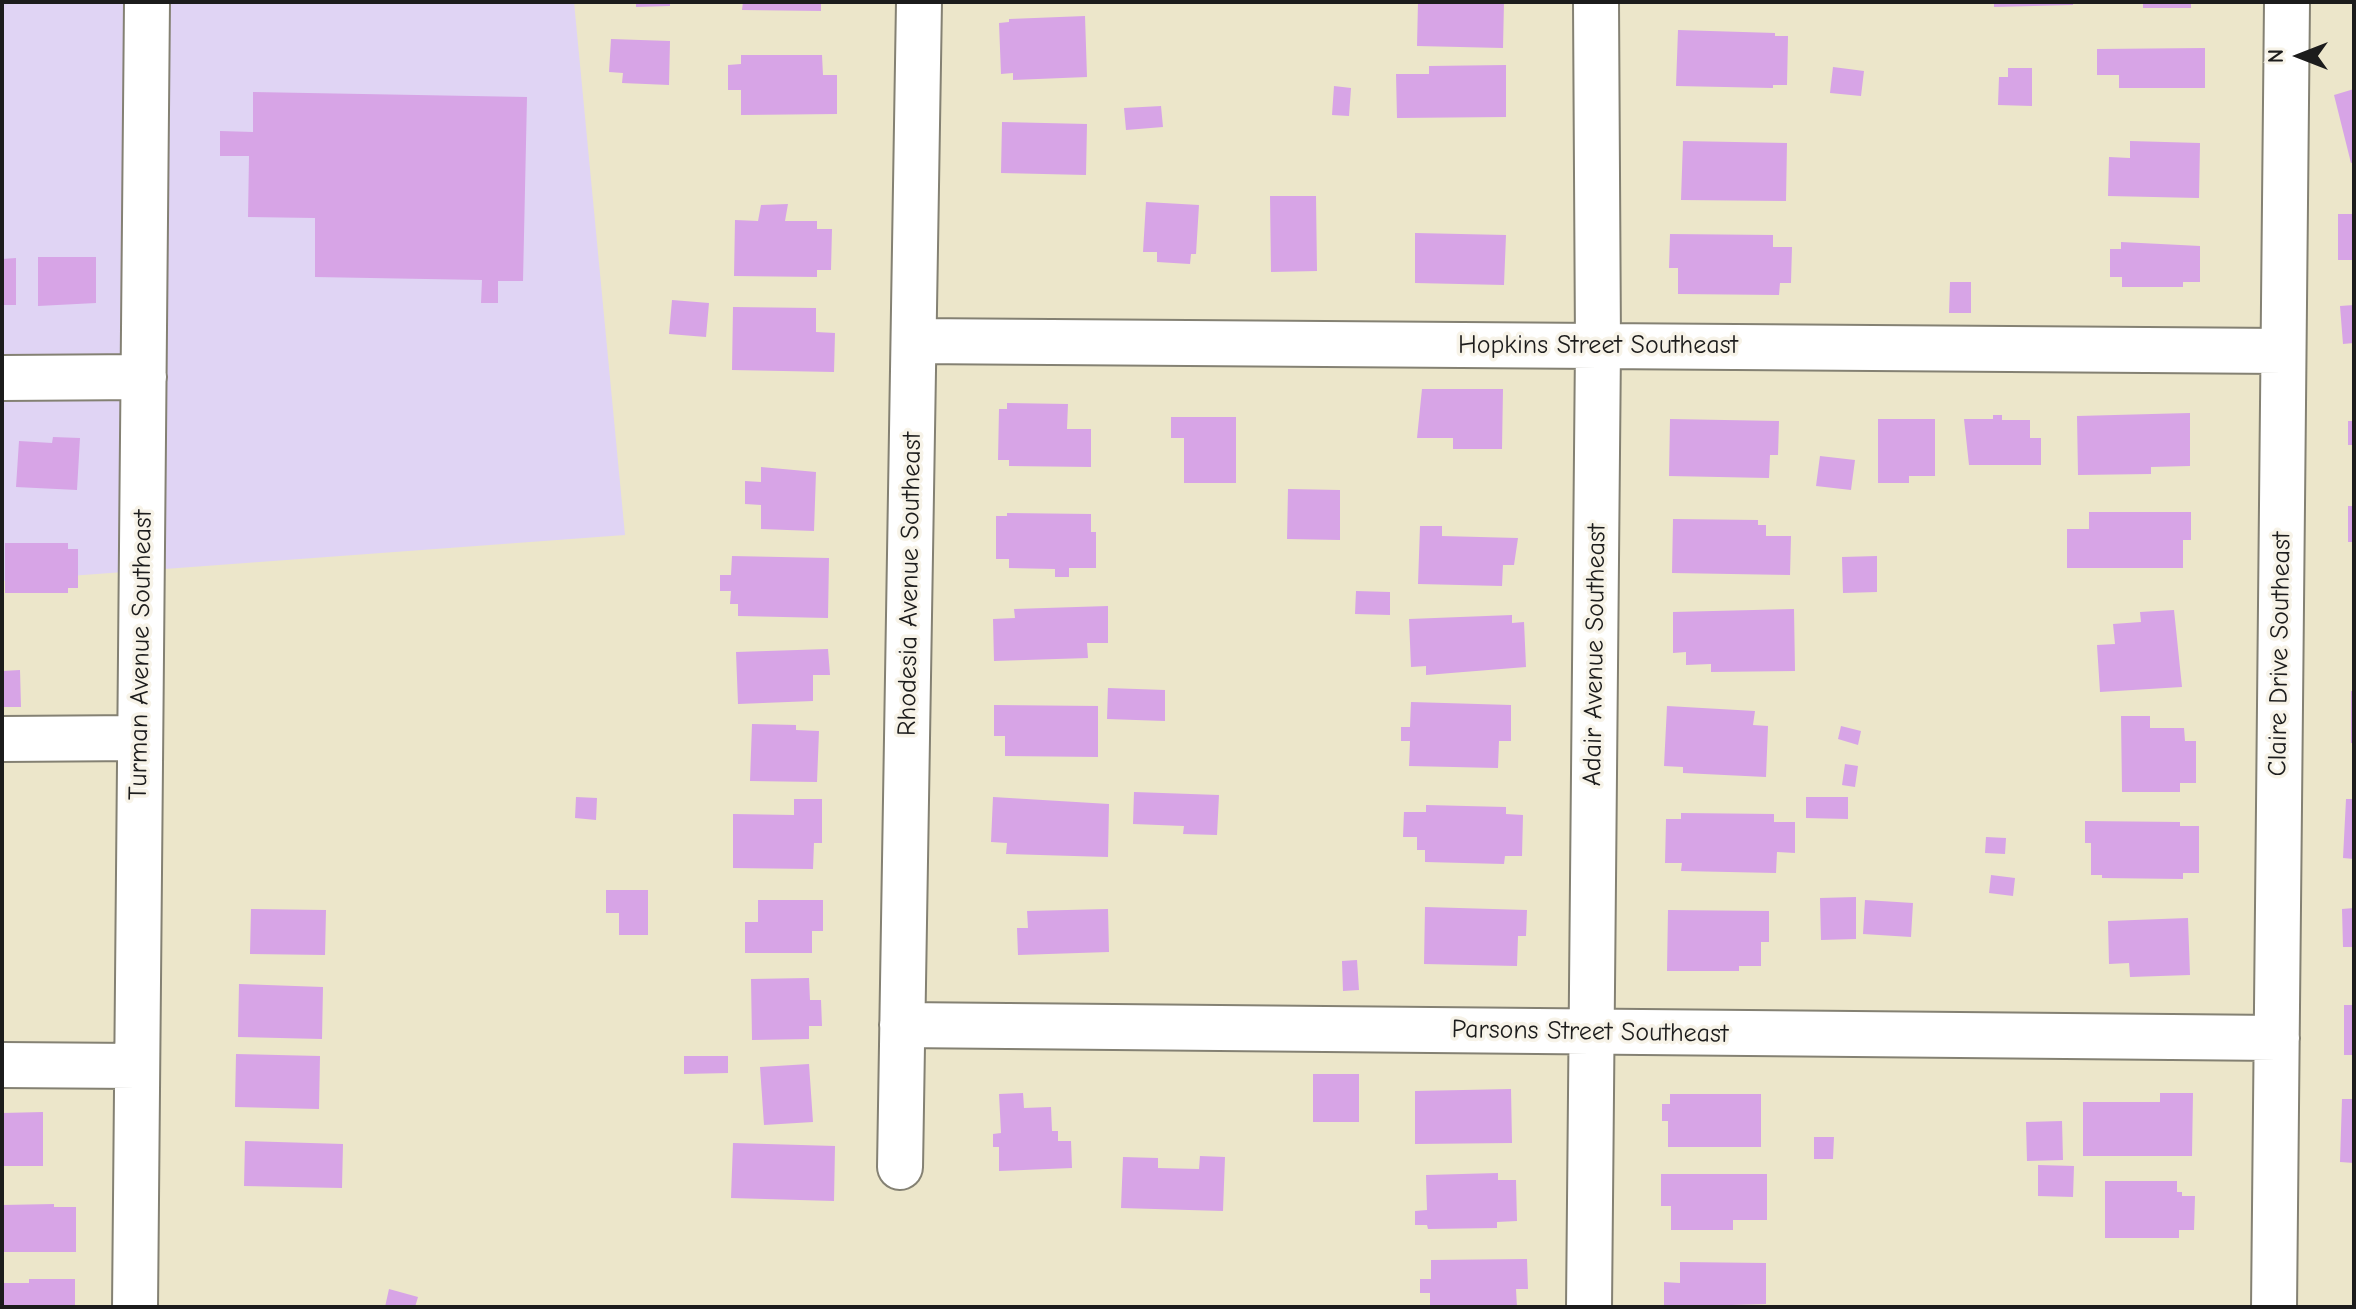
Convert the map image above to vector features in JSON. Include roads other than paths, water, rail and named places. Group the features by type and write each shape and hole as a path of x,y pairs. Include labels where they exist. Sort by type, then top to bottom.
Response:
{"street":[{"name":"Turman Avenue Southeast","path":"135,1307 147,2"},
{"name":"Rhodesia Avenue Southeast","path":"900,1167 919,2"},
{"name":"Adair Avenue Southeast","path":"1589,1307 1598,346 1596,2"},
{"name":"Claire Drive Southeast","path":"2274,1307 2287,2"},
{"name":"Hopkins Street Southeast","path":"914,341 2283,351"},
{"path":"2,378 144,377"},
{"path":"2,739 140,738"},
{"name":"Parsons Street Southeast","path":"902,1025 2277,1038"},
{"path":"2,1065 137,1066"}]}
